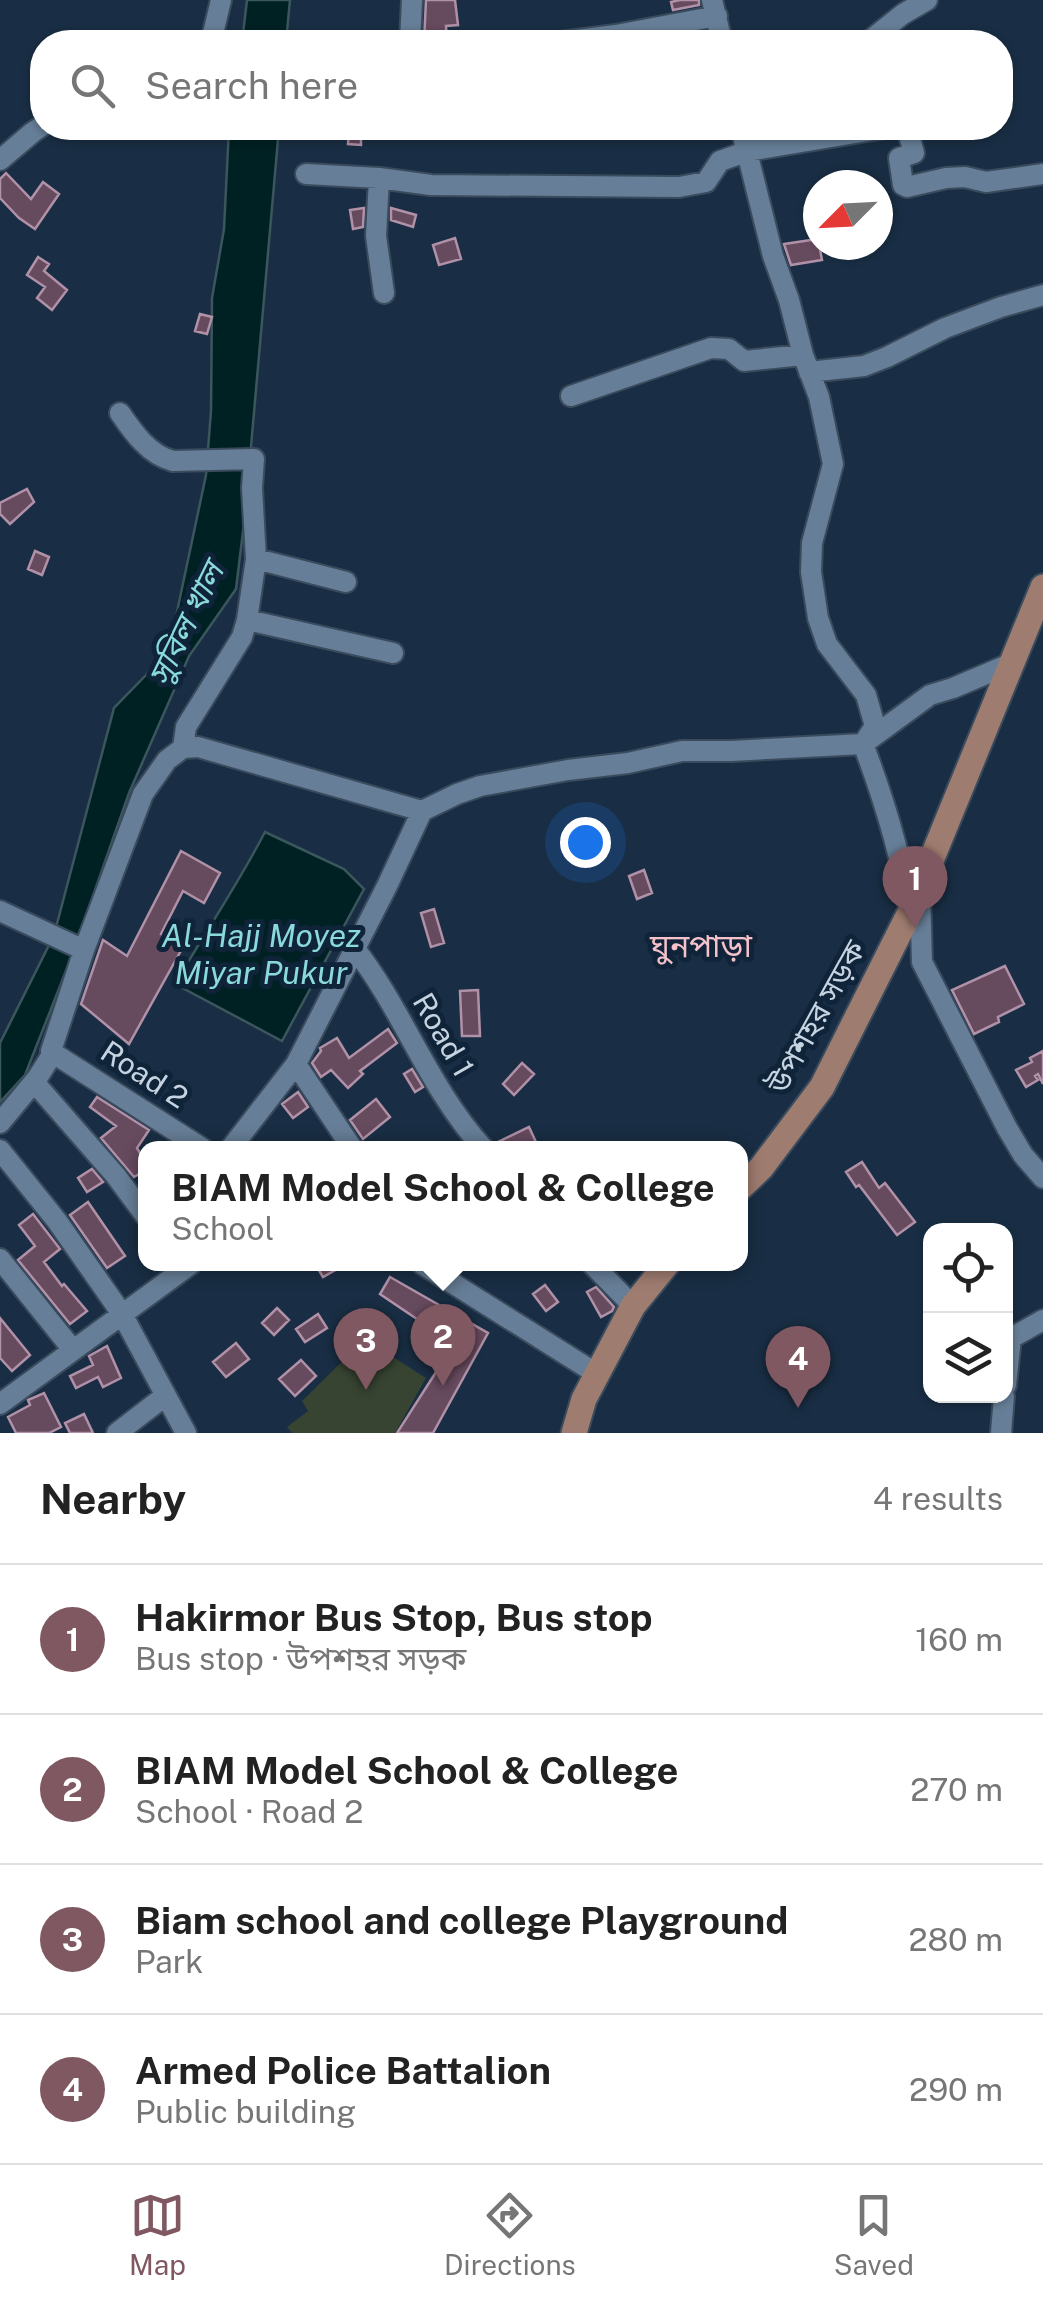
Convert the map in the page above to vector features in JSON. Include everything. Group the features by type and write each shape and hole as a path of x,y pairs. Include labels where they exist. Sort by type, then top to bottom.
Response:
{"main road":[{"name":"উপশহর সড়ক","path":"748,1180 822,1087 915,902 1042,596"},
{"path":"574,1433 584,1399 632,1306 661,1271"}],"street":[{"path":"214,30 221,0"},
{"path":"411,30 412,0"},
{"path":"883,30 927,0"},
{"path":"634,30 714,8"},
{"path":"0,160 30,135"},
{"path":"745,140 773,256 819,397 832,464 812,543 810,572 818,618 827,644 866,696 874,726 864,744 915,902 922,962 1007,1128 1023,1155 1043,1177"},
{"path":"306,174 431,185 678,187 706,182 720,161 748,151 814,140"},
{"path":"910,140 914,153 899,158 903,184 907,186 946,178 986,182 1043,174"},
{"path":"379,178 376,236 384,293"},
{"path":"571,396 711,348 729,350 744,362 864,366 945,328 1043,295"},
{"path":"120,412 136,436 164,458 254,458 256,559 248,620 242,638 186,727 182,748"},
{"path":"256,559 346,582"},
{"path":"248,620 393,653"},
{"path":"236,1141 296,1064 422,811 480,786 682,751 864,744 930,695 1012,663"},
{"path":"0,1123 53,1053 84,950 143,794 167,760 182,748 198,747 422,811"},
{"path":"0,911 84,950"},
{"name":"Road 1","path":"355,948 372,971 437,1088 476,1141"},
{"name":"Road 2","path":"53,1053 190,1141"},
{"path":"296,1064 343,1141"},
{"path":"34,1082 138,1204"},
{"path":"0,1150 57,1221 122,1314 186,1433"},
{"path":"0,1259 73,1350"},
{"path":"0,1404 178,1271"},
{"path":"433,1271 597,1374"},
{"path":"599,1271 632,1306"},
{"path":"1013,1337 1043,1320"},
{"path":"117,1433 165,1396"},
{"path":"1001,1433 1003,1403"}],"shaded area":[{"path":"365,1339 426,1378 395,1433 292,1433 287,1427 308,1411 302,1401"}],"water":[{"path":"247,0 290,0 287,30 243,30"},
{"name":"সুবিল খাল","path":"228,140 278,140 236,589 189,656 129,793 25,1075 0,1102 0,1043 54,935 114,708 146,675 171,640 206,475 212,298 224,229"},
{"name":"Al-Hajj Moyez Miyar Pukur","path":"265,832 344,869 364,889 282,1041 175,984"}],"building":[{"path":"426,0 455,0 458,25 446,26 446,30 425,30"},
{"path":"699,0 699,5 673,10 671,2"},
{"path":"6,173 31,199 43,182 59,194 35,229 0,198 0,179"},
{"path":"364,208 363,227 353,229 350,210"},
{"path":"391,208 416,215 413,227 391,220"},
{"path":"455,238 461,259 439,265 433,245"},
{"path":"803,241 803,260 822,260 791,265 784,244"},
{"path":"38,257 49,264 44,271 67,290 52,310 37,298 45,287 27,275"},
{"path":"200,314 212,317 207,334 195,331"},
{"path":"27,489 34,502 10,524 0,514 0,503"},
{"path":"35,551 49,557 42,575 28,569"},
{"path":"181,851 220,873 204,903 183,891 161,934 183,947 129,1044 81,1004 103,940 127,956"},
{"path":"644,870 652,893 637,899 629,876"},
{"path":"434,909 444,943 431,947 421,913"},
{"path":"1005,966 1024,1004 974,1034 952,990"},
{"path":"478,990 480,1036 462,1036 460,991"},
{"path":"388,1029 397,1043 360,1071 363,1074 348,1088 331,1070 321,1077 312,1063 320,1048 337,1038 349,1058"},
{"path":"1043,1051 1043,1084 1038,1074 1038,1080 1026,1087 1016,1070"},
{"path":"522,1063 534,1074 514,1095 503,1084"},
{"path":"412,1069 423,1087 415,1092 404,1074"},
{"path":"298,1092 308,1107 293,1118 282,1104"},
{"path":"97,1097 149,1130 138,1141 138,1175 134,1177 101,1138 116,1126 90,1107"},
{"path":"376,1099 390,1117 363,1139 350,1120"},
{"path":"529,1127 536,1141 500,1141"},
{"path":"862,1162 879,1188 885,1183 915,1222 897,1235 846,1172"},
{"path":"92,1169 103,1182 87,1192 78,1178"},
{"path":"88,1202 125,1256 107,1268 70,1215"},
{"path":"33,1214 60,1249 44,1262 87,1311 70,1324 18,1260 35,1246 19,1225"},
{"path":"390,1277 488,1333 433,1433 397,1433 454,1344 380,1294"},
{"path":"545,1285 558,1302 546,1311 533,1294"},
{"path":"596,1287 614,1307 601,1317 587,1292"},
{"path":"277,1308 289,1320 274,1335 262,1323"},
{"path":"318,1314 327,1328 305,1342 296,1329"},
{"path":"0,1318 30,1355 12,1371 0,1358"},
{"path":"236,1343 249,1359 226,1377 213,1362"},
{"path":"107,1346 121,1378 103,1387 98,1377 76,1388 70,1376 93,1365 89,1356"},
{"path":"301,1360 316,1376 295,1396 279,1379"},
{"path":"44,1393 61,1427 49,1433 16,1433 8,1417 30,1405 28,1400"},
{"path":"84,1414 93,1433 70,1433 65,1423"}],"place":[{"name":"Hakirmor Bus Stop, Bus stop","path":"915,928"},
{"name":"BIAM Model School & College","path":"443,1386"},
{"name":"Biam school and college Playground","path":"366,1390"},
{"name":"Armed Police Battalion","path":"798,1408"}],"district":[{"name":"ঘুনপাড়া","path":"701,946"}]}
